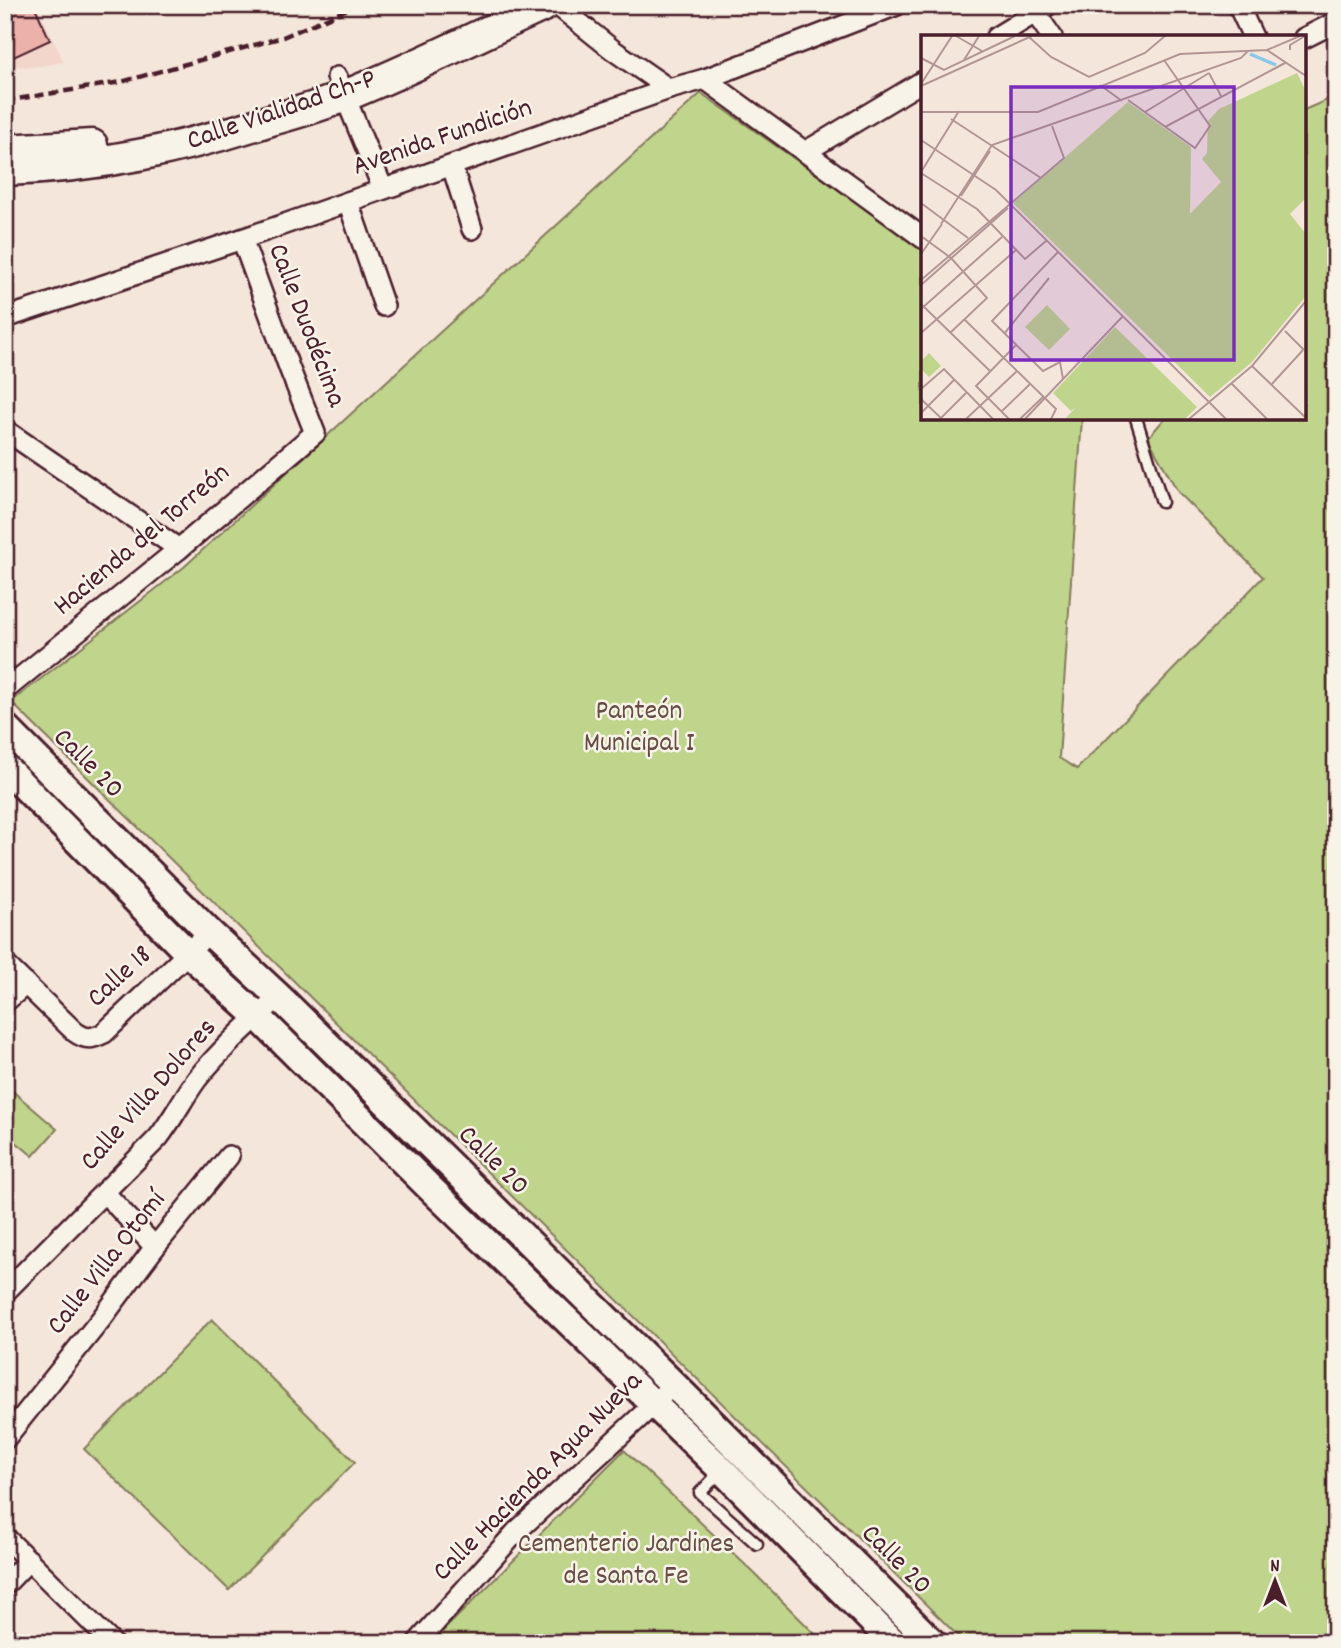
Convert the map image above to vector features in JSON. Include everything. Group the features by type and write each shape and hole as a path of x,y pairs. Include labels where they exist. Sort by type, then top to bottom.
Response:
{"main road":[{"name":"Calle Vialidad Ch-P","path":"5,150 95,144 155,133 218,118 284,97 341,87 498,5"},
{"name":"Calle Vialidad Ch-P","path":"5,170 95,164 159,152 220,136 545,5"},
{"name":"Calle 20","path":"5,727 209,932 483,1197 933,1643"},
{"name":"Calle 20","path":"5,767 188,953 257,1016 722,1470 894,1643"},
{"path":"88,851 109,831"},
{"path":"460,1217 483,1197"},
{"path":"780,1530 799,1510"}],"street":[{"path":"557,5 613,50 669,89"},
{"name":"Avenida Fundición","path":"5,318 243,239 669,89 705,79 897,5"},
{"path":"1238,5 1252,35"},
{"path":"999,35 1038,8 1051,35"},
{"path":"1306,37 1336,22"},
{"path":"705,79 921,236"},
{"path":"805,152 921,82"},
{"path":"341,87 383,189"},
{"path":"452,166 471,229"},
{"path":"348,202 384,306"},
{"name":"Calle Duodécima","path":"243,239 315,433"},
{"path":"5,430 179,549"},
{"name":"Hacienda del Torreón","path":"5,690 179,549 315,433"},
{"name":"Calle 18","path":"5,964 75,1032 90,1039 104,1033 209,932"},
{"path":"5,1002 26,984"},
{"name":"Calle Villa Dolores","path":"5,1292 158,1138 198,1078 257,1016 279,997"},
{"name":"Calle Villa Otomí","path":"5,1439 229,1156"},
{"path":"104,1192 155,1247"},
{"name":"Calle Hacienda Agua Nueva","path":"417,1643 516,1532 673,1384"},
{"path":"5,1537 111,1643"},
{"path":"5,1585 29,1560"}],"lane":[{"path":"1137,420 1162,502"},
{"path":"722,1470 700,1493 757,1544"}],"shaded area":[{"path":"5,5 37,5 64,62 35,67 5,66"}],"green space":[{"name":"Panteón Municipal I","path":"701,93 921,248 921,420 1082,420 1059,758 1077,769 1263,577 1178,492 1148,438 1163,420 1306,420 1306,109 1336,96 1336,1643 965,1643 11,702 184,567"},
{"path":"9,1088 57,1129 33,1156 5,1133 5,1093"},
{"path":"212,1319 355,1462 229,1590 84,1449"},
{"name":"Cementerio Jardines de Santa Fe","path":"624,1450 824,1643 684,1643 693,1632 683,1643 431,1643"}],"building":[{"path":"5,5 34,5 50,40 5,61"}],"railway":[{"path":"5,101 121,82 283,37 357,5"}]}
